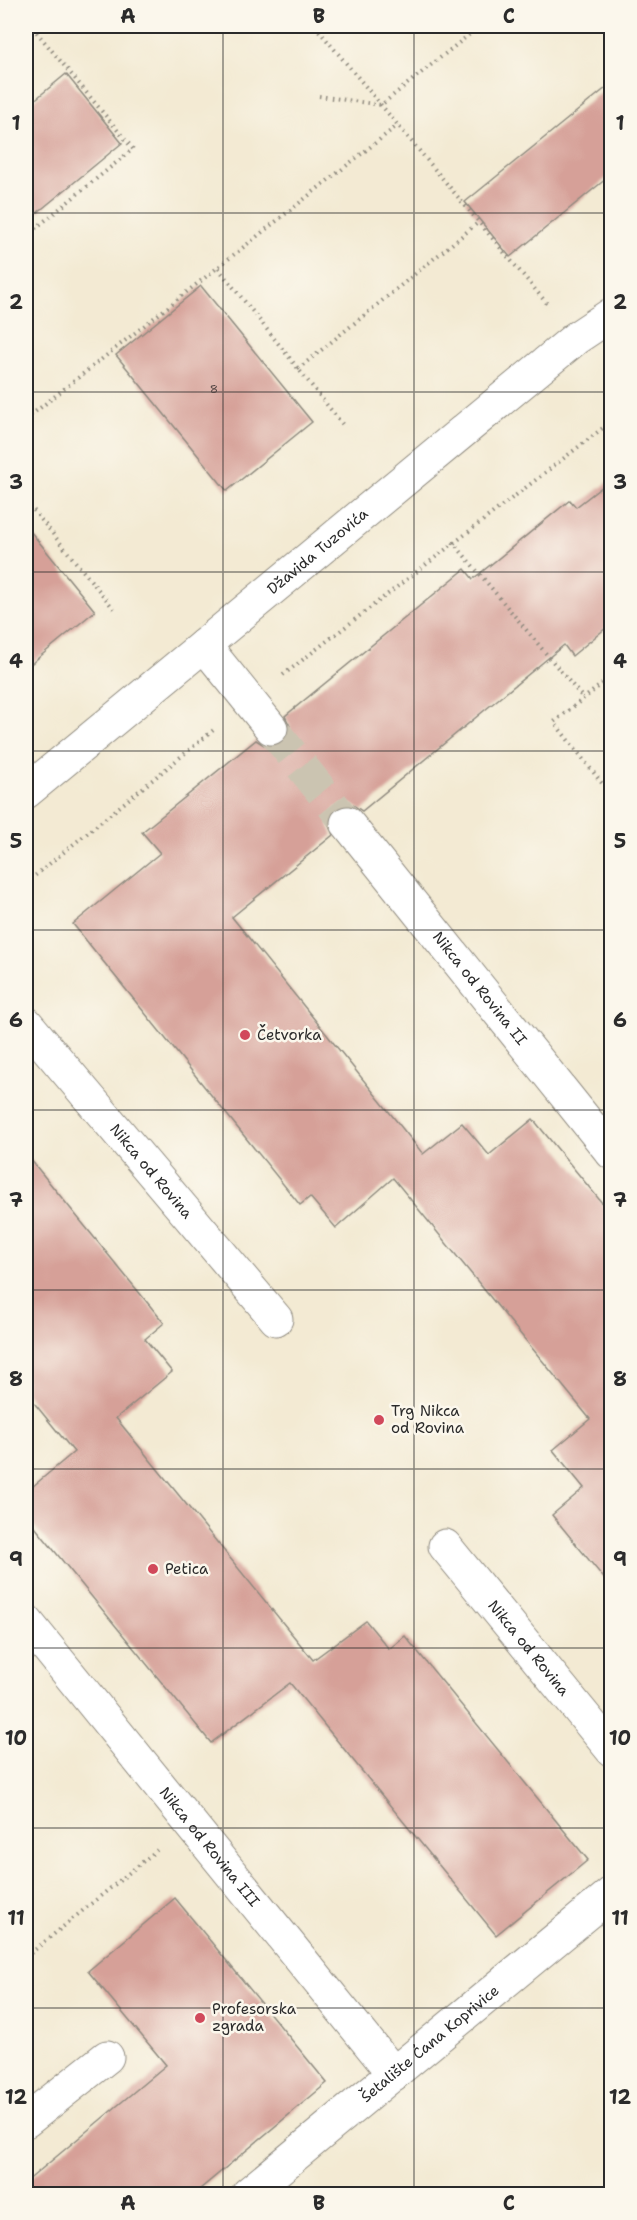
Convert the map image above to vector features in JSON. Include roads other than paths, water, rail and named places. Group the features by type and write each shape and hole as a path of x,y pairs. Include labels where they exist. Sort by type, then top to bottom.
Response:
{"street":[{"name":"Džavida Tuzovića","path":"26,792 576,338 612,314"},
{"path":"204,645 271,728"},
{"name":"Nikca od Rovina II","path":"347,823 612,1153"},
{"name":"Nikca od Rovina","path":"26,1023 276,1319"},
{"name":"Nikca od Rovina","path":"445,1546 612,1750"},
{"name":"Nikca od Rovina III","path":"26,1621 394,2074"},
{"name":"Šetalište Ćana Koprivice","path":"248,2194 612,1893"},
{"path":"26,2121 107,2057"}],"tunnel":[{"path":"271,728 347,823"}],"place":[{"name":"Četvorka","path":"245,1035"},
{"name":"Trg Nikca od Rovina","path":"379,1420"},
{"name":"Petica","path":"153,1569"},
{"name":"Profesorska zgrada","path":"200,2018"}]}
